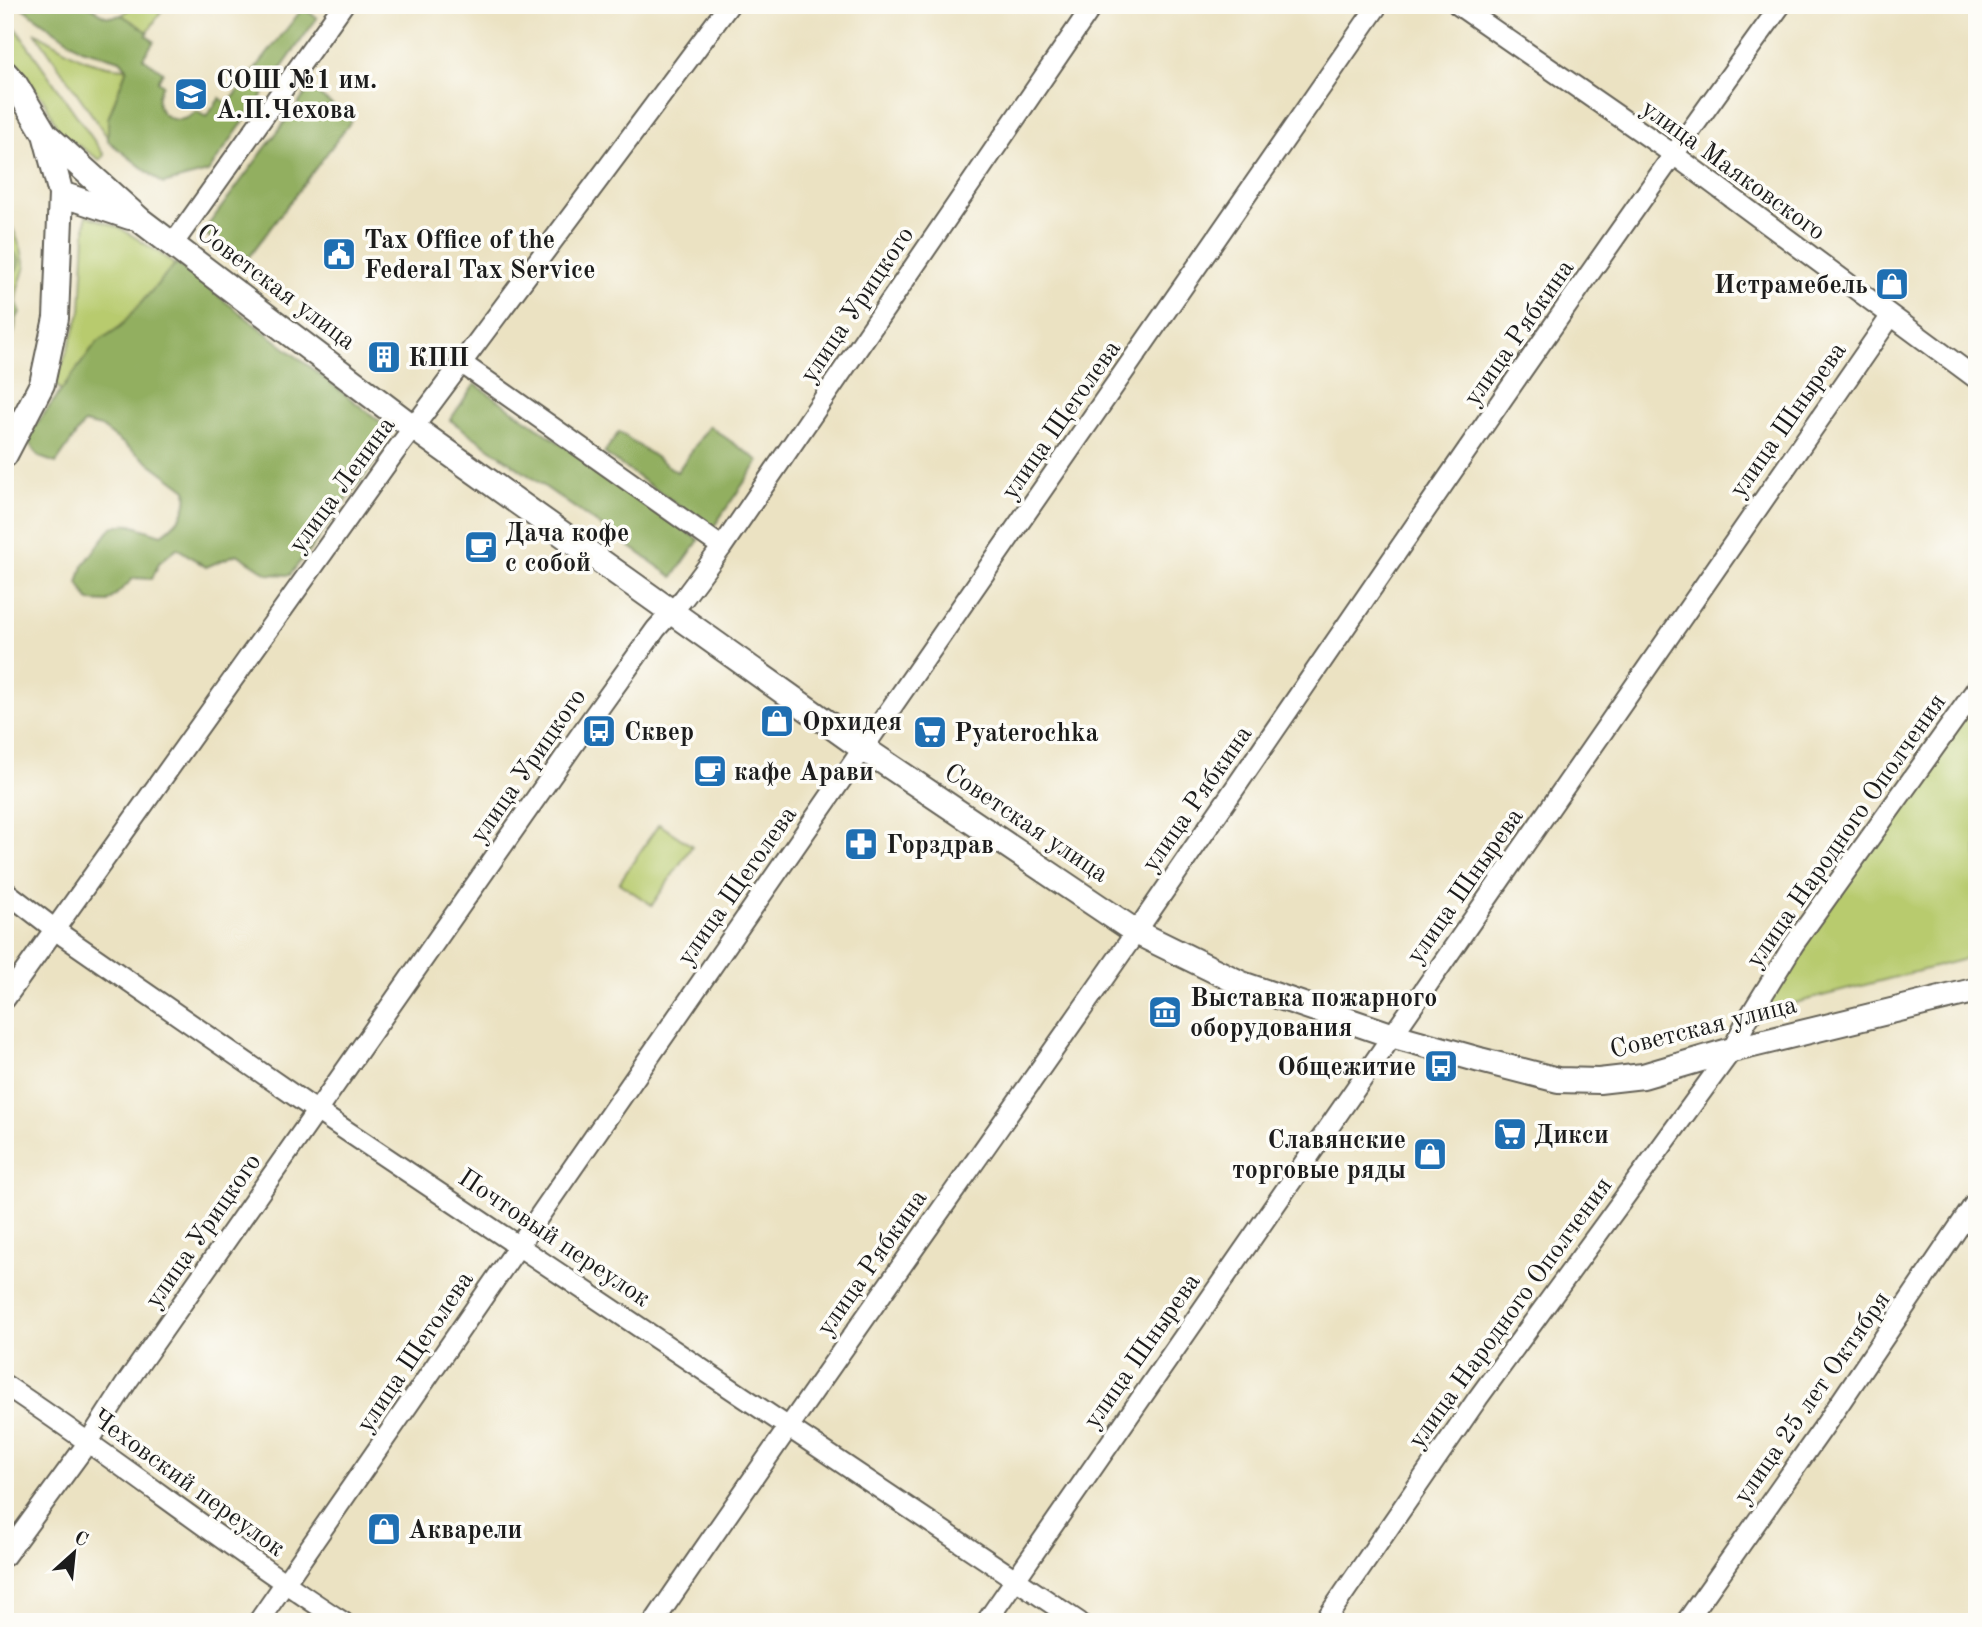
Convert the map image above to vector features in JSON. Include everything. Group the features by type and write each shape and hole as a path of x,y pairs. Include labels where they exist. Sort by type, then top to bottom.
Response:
{"main road":[{"name":"Советская улица","path":"5,73 15,84 46,134 141,220 414,428 863,747 1136,932 1242,984 1391,1035 1558,1080 1599,1081 1643,1076 1732,1050 1977,990"},
{"path":"5,455 42,384 56,318 61,194 46,134"},
{"name":"Советская улица","path":"61,194 141,220"}],"street":[{"path":"173,244 343,5"},
{"name":"улица Ленина","path":"5,999 414,428 729,5"},
{"name":"улица Урицкого","path":"5,1556 89,1441 127,1382 656,629 722,547 1093,5"},
{"name":"улица Щеголева","path":"258,1622 1378,5"},
{"name":"улица Маяковского","path":"1458,5 1673,154 1977,379"},
{"name":"улица Рябкина","path":"654,1622 788,1425 1136,932 1673,154 1781,5"},
{"name":"улица Шнырева","path":"986,1622 1891,316"},
{"path":"463,364 722,547"},
{"name":"улица Народного Ополчения","path":"1324,1622 1478,1398 1732,1050 1794,944 1977,688"},
{"name":"Почтовый переулок","path":"5,891 55,929 318,1111 1079,1622"},
{"name":"улица 25 лет Октября","path":"1686,1622 1823,1428 1977,1200"},
{"name":"Чеховский переулок","path":"5,1385 89,1441 286,1584 343,1622"}],"green space":[{"path":"18,5 86,5 104,16 122,15 148,32 146,36 154,41 143,58 163,72 158,81 163,85 158,94 160,110 172,119 180,120 196,111 206,117 220,98 228,104 303,8 317,18 208,172 163,184 108,141 108,119 127,68 120,60 81,49"},
{"path":"134,5 165,5 148,32 122,15"},
{"path":"5,17 104,155 100,160 60,133 45,102 5,48"},
{"path":"35,32 89,61 127,68 108,119 108,138"},
{"path":"310,88 352,120 244,263 203,232"},
{"path":"86,215 120,228 161,254 391,434 303,560 55,385 81,311"},
{"path":"10,222 21,248 25,267 18,288 15,330 5,359 5,226"},
{"path":"5,246 13,251 19,260 12,284 20,312 13,326 5,332"},
{"path":"176,263 382,423 386,440 375,462 290,575 268,574 237,554 206,567 177,548 159,563 152,579 134,578 108,602 89,601 78,583 83,566 112,527 128,524 161,535 181,516 186,504 186,490 101,427 84,423 56,463 39,457 29,443 31,432 96,343 121,326"},
{"path":"475,384 699,540 673,577 450,420"},
{"path":"709,426 759,461 712,529 604,453 619,432 677,472"},
{"path":"1970,716 1977,718 1977,956 1757,1013 1957,720"},
{"path":"659,824 692,846 652,905 619,883"}],"place":[{"name":"СОШ №1 им. А.П.Чехова","path":"191,94"},
{"name":"Tax Office of the Federal Tax Service","path":"339,254"},
{"name":"Истрамебель","path":"1892,284"},
{"name":"КПП","path":"384,357"},
{"name":"Дача кофе с собой","path":"481,547"},
{"name":"Орхидея","path":"777,721"},
{"name":"Сквер","path":"599,731"},
{"name":"Pyaterochka","path":"930,732"},
{"name":"кафе Арави","path":"710,771"},
{"name":"Горздрав","path":"861,844"},
{"name":"Выставка пожарного оборудования","path":"1165,1012"},
{"name":"Общежитие","path":"1441,1066"},
{"name":"Дикси","path":"1510,1134"},
{"name":"Славянские торговые ряды","path":"1430,1154"},
{"name":"Акварели","path":"384,1529"}]}
